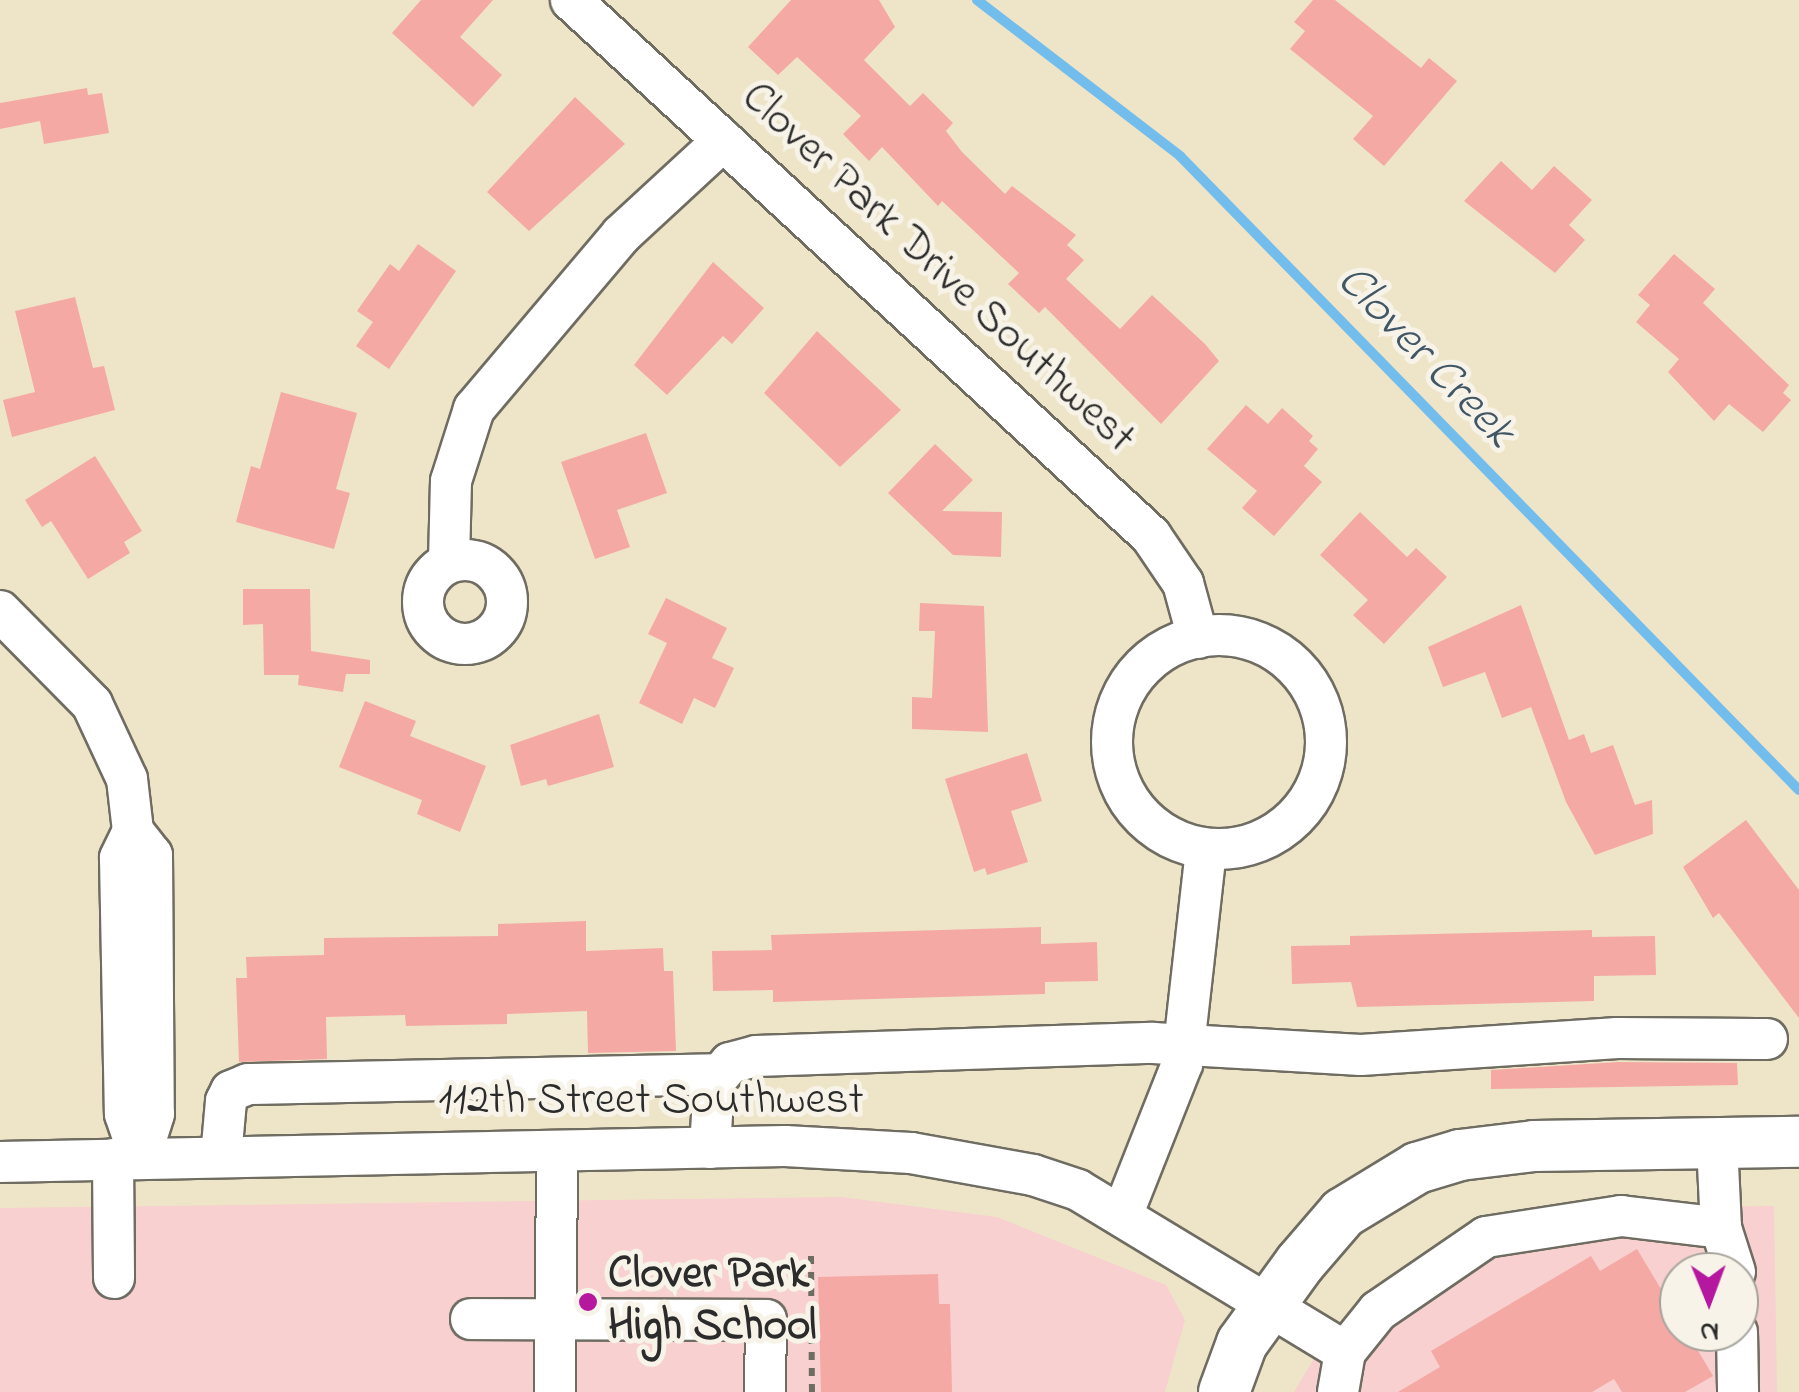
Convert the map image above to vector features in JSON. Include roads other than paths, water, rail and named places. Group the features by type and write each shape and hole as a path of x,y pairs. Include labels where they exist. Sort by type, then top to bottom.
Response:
{"main road":[{"path":"1224,1392 1268,1300 1343,1213 1418,1168 1460,1155 1534,1146 1799,1142"}],"street":[{"name":"Clover Park Drive Southwest","path":"571,0 1151,536 1183,584 1198,638"},
{"path":"450,562 450,480 474,409 621,236 723,141"},
{"path":"0,611 76,684 106,728 127,779 133,830 120,858 126,1158 114,1278"},
{"path":"1198,638 1250,639 1282,654 1307,680 1323,711 1327,746 1320,781 1302,811 1275,834 1242,847 1206,849 1172,839 1143,818 1122,790 1112,756 1114,720 1126,687 1150,660 1198,638"},
{"path":"1123,1213 1185,1046 1206,849"},
{"path":"710,1148 708,1101 720,1074 730,1063 756,1056 1185,1046 1361,1055 1616,1038 1767,1039"},
{"path":"221,1156 226,1101 231,1091 248,1084 720,1074"},
{"path":"1717,1143 1721,1228 1729,1252"},
{"name":"112th Street Southwest","path":"0,1162 710,1148 911,1152 1033,1175 1123,1213 1268,1300 1344,1352"},
{"path":"555,1392 558,1151"},
{"path":"1338,1392 1344,1352 1378,1311 1486,1237 1621,1216 1721,1228"},
{"path":"470,1319 556,1316 766,1320 765,1392"},
{"path":"1737,1352 1738,1392"}],"waterway":[{"name":"Clover Creek","path":"977,0 1180,156 1799,790"}],"place":[{"name":"Clover Park High School","path":"588,1302"}]}
